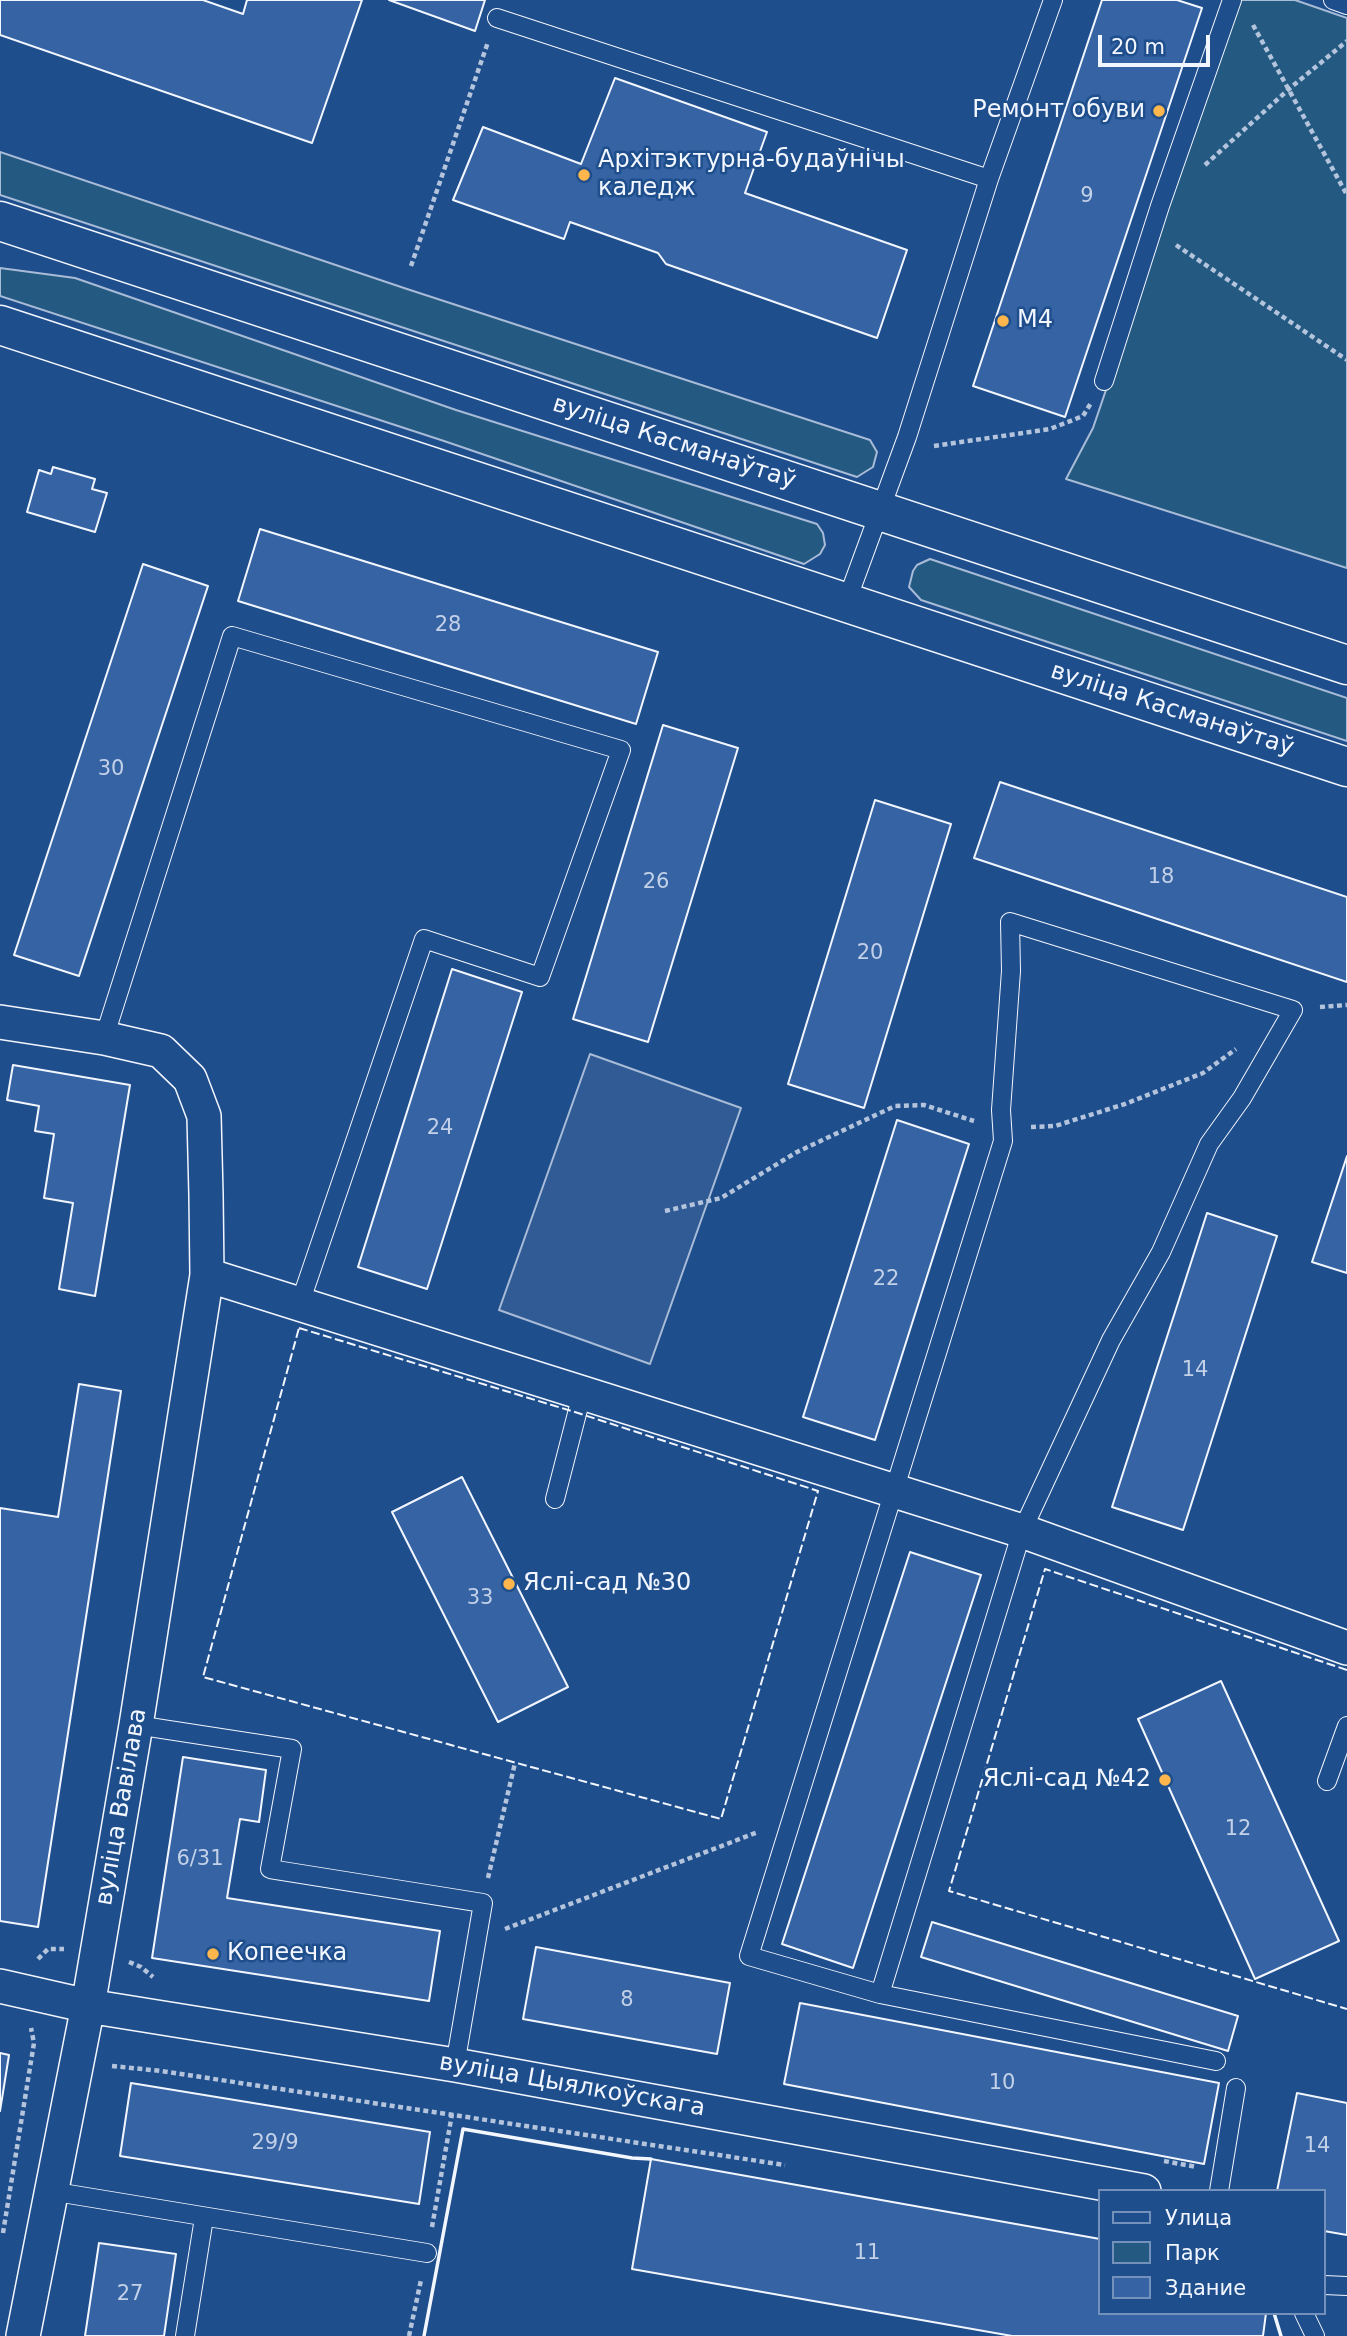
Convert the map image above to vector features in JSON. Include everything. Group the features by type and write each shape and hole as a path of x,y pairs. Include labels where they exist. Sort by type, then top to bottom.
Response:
{"main road":[{"name":"вуліца Касманаўтаў","path":"0,221 1347,665"},
{"name":"вуліца Касманаўтаў","path":"0,325 1347,767"}],"street":[{"name":"вуліца Вавілава","path":"0,1022 104,1038 160,1051 190,1079 204,1116 207,1275 136,1725 88,2006 23,2336"},
{"path":"207,1275 1022,1531 1347,1648"},
{"name":"вуліца Цыялкоўскага","path":"0,1986 88,2006 455,2065 1133,2189"}],"lane":[{"path":"846,603 908,437 989,179 1053,0"},
{"path":"1104,381 1152,229 1232,0"},
{"path":"1333,0 1347,5"},
{"path":"497,18 989,179"},
{"path":"104,1038 232,636 621,750 540,978 424,939 300,1303"},
{"path":"880,1994 1022,1531 1111,1340 1161,1252 1209,1144 1242,1098 1293,1010 1010,922 1011,971 1001,1110 1003,1142 749,1956 880,1994 1216,2061"},
{"path":"555,1499 582,1394"},
{"path":"136,1725 292,1749 270,1869 483,1903 455,2065"},
{"path":"1327,1781 1347,1726"},
{"path":"1219,2189 1236,2088"},
{"path":"50,2191 427,2253"},
{"path":"185,2336 204,2218"},
{"path":"1326,2286 1347,2286"},
{"path":"1305,2315 1315,2336"}],"path":[{"path":"411,266 497,18"},
{"path":"1251,22 1347,195"},
{"path":"1160,206 1289,89 1347,41"},
{"path":"1152,229 1347,360"},
{"path":"934,446 1050,429 1072,421 1083,416 1104,381"},
{"path":"483,1903 515,1763"},
{"path":"476,1941 792,1819"},
{"path":"34,1962 48,1949 72,1949"},
{"path":"124,1960 141,1967 153,1977"},
{"path":"2,2242 34,2043 30,2024"},
{"path":"107,2066 175,2073 797,2167"}],"green space":[{"path":"1239,0 1295,0 1347,18 1347,568 1066,479 1093,428"},
{"path":"0,152 407,289 870,440 877,452 873,467 857,477 0,195"},
{"path":"0,268 75,278 456,410 817,524 823,533 825,545 820,554 804,564 444,441 0,296"},
{"path":"930,559 1347,698 1347,741 921,600 909,587 917,565"}],"shaded area":[{"path":"590,1054 741,1108 650,1364 499,1310"}],"building":[{"path":"0,0 203,0 243,14 247,0 362,0 312,143 0,35"},
{"path":"389,0 485,0 475,31"},
{"path":"1102,0 1177,0 1202,8 1065,417 973,386"},
{"path":"615,78 767,132 745,193 907,250 877,338 666,264 658,253 570,222 564,239 453,200 483,127 581,164"},
{"path":"53,467 95,479 92,489 107,493 95,532 27,512 39,470 51,474"},
{"path":"260,529 658,652 636,724 238,601"},
{"path":"143,564 208,586 79,976 14,955"},
{"path":"663,725 738,748 648,1042 573,1019"},
{"path":"1000,782 1347,897 1347,982 974,858"},
{"path":"875,800 951,824 864,1108 788,1084"},
{"path":"452,969 522,992 427,1289 358,1267"},
{"path":"13,1065 130,1085 95,1296 59,1289 73,1203 44,1198 54,1134 35,1131 39,1106 7,1100"},
{"path":"897,1120 969,1144 875,1440 803,1417"},
{"path":"1347,1156 1347,1273 1312,1262"},
{"path":"1207,1213 1277,1236 1183,1530 1112,1507"},
{"path":"79,1384 121,1391 38,1927 0,1921 0,1508 58,1517"},
{"path":"462,1477 568,1687 498,1722 392,1512"},
{"path":"910,1552 981,1575 853,1968 782,1944"},
{"path":"1221,1681 1339,1941 1255,1979 1138,1719"},
{"path":"183,1757 266,1770 259,1822 240,1819 227,1898 440,1931 429,2001 152,1958"},
{"path":"932,1922 1238,2016 1228,2051 921,1957"},
{"path":"536,1947 730,1983 717,2054 523,2019"},
{"path":"800,2003 1219,2083 1204,2164 784,2084"},
{"path":"0,2053 9,2055 0,2111"},
{"path":"131,2083 430,2132 419,2204 120,2156"},
{"path":"1297,2093 1347,2103 1347,2235 1326,2231 1326,2189 1277,2189"},
{"path":"651,2159 1098,2239 1098,2315 1266,2315 1263,2336 1012,2336 632,2269"},
{"path":"99,2243 176,2254 164,2336 85,2336"}],"fence":[{"path":"299,1328 578,1413 818,1491 721,1819 203,1677 299,1328"},
{"path":"1347,1670 1045,1569 949,1891 1347,2009"}],"wall":[{"path":"424,2336 463,2129 651,2159"},
{"path":"1275,2315 1281,2336"}],"place":[{"name":"Ремонт обуви","path":"1159,111"},
{"name":"Архітэктурна-будаўнічы каледж","path":"584,175"},
{"name":"M4","path":"1003,321"},
{"name":"Яслі-сад №30","path":"509,1584"},
{"name":"Яслі-сад №42","path":"1165,1780"},
{"name":"Копеечка","path":"213,1954"}]}
